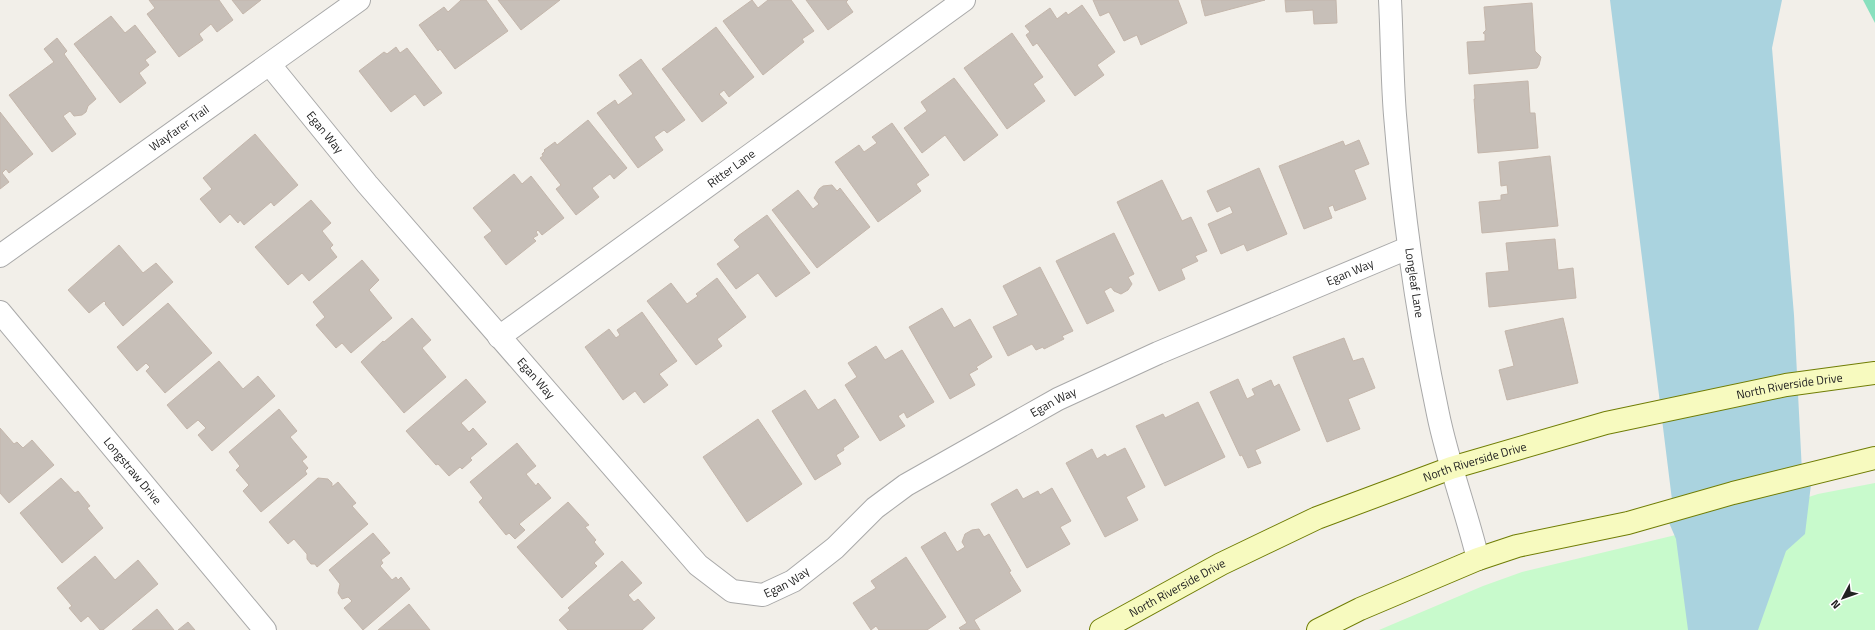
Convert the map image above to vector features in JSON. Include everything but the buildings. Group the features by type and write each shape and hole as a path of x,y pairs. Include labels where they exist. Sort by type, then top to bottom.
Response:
{"main road":[{"name":"North Riverside Drive","path":"1101,630 1221,564 1316,518 1451,468 1546,442 1606,423 1805,382 1875,373"},
{"path":"1318,630 1360,610 1478,559 1517,546 1628,523 1827,469 1875,458"}],"street":[{"name":"Wayfarer Trail","path":"0,256 270,65 359,0"},
{"name":"Ritter Lane","path":"499,337 964,0"},
{"name":"Longleaf Lane","path":"1390,0 1395,114 1408,248 1438,413 1451,468 1469,524 1478,559"},
{"name":"Egan Way","path":"270,65 367,184 698,565 732,591 763,595 793,581 835,548 875,508 906,485 1058,399 1158,353 1408,248"},
{"name":"Longstraw Drive","path":"0,312 266,630"}],"green space":[{"path":"1863,0 1875,0 1875,23"},
{"path":"1875,483 1875,630 1379,630 1483,586 1522,572 1738,520 1818,494"}],"water":[{"path":"1610,0 1782,0 1772,48 1794,315 1802,472 1813,468 1805,534 1786,551 1758,630 1688,630 1676,539 1664,511 1673,508"}]}
